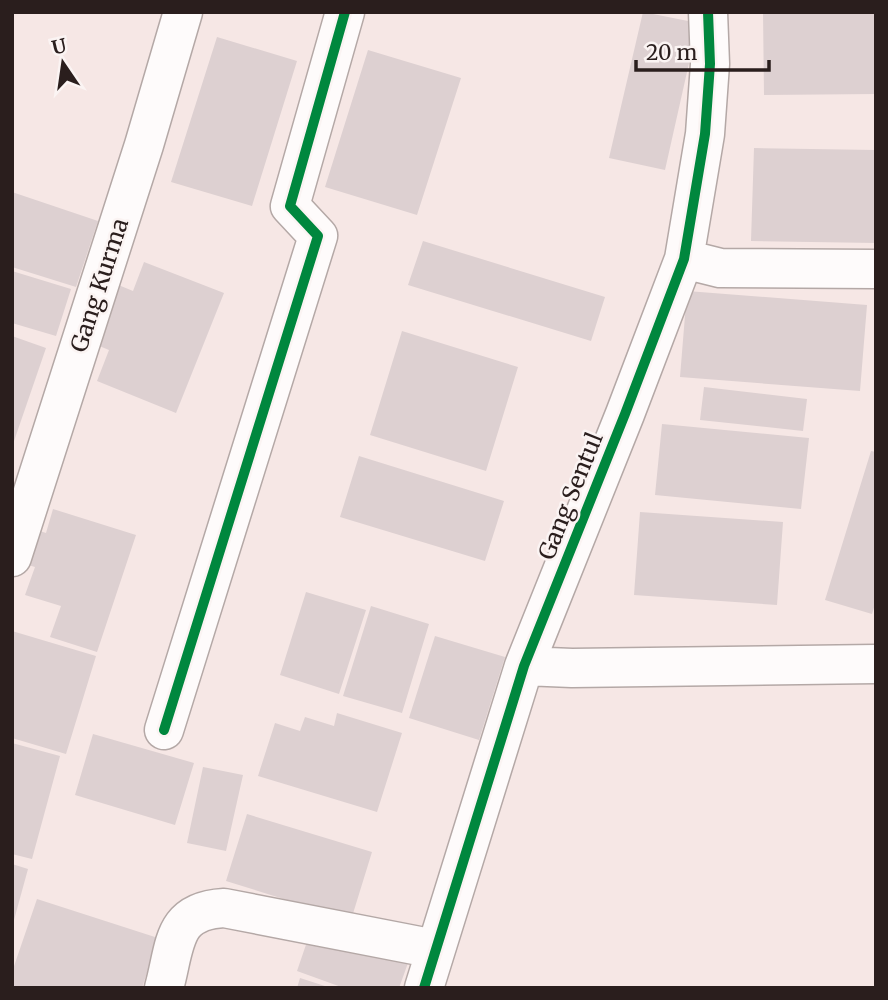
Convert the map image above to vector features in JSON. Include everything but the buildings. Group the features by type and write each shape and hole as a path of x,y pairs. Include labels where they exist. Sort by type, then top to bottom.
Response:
{"street":[{"name":"Gang Kurma","path":"12,557 144,145 183,12"},
{"path":"164,730 318,236 290,206 345,12"},
{"name":"Gang Sentul","path":"424,988 524,666 684,258 705,134 710,64 708,12"},
{"path":"684,258 720,268 876,269"},
{"path":"524,666 572,668 876,664"},
{"path":"164,988 181,925 193,914 205,909 224,908 435,949"}],"cycle path":[{"path":"164,730 318,236 290,206 345,12"},
{"path":"424,988 524,666 684,259 705,134 710,64 708,12"}]}
